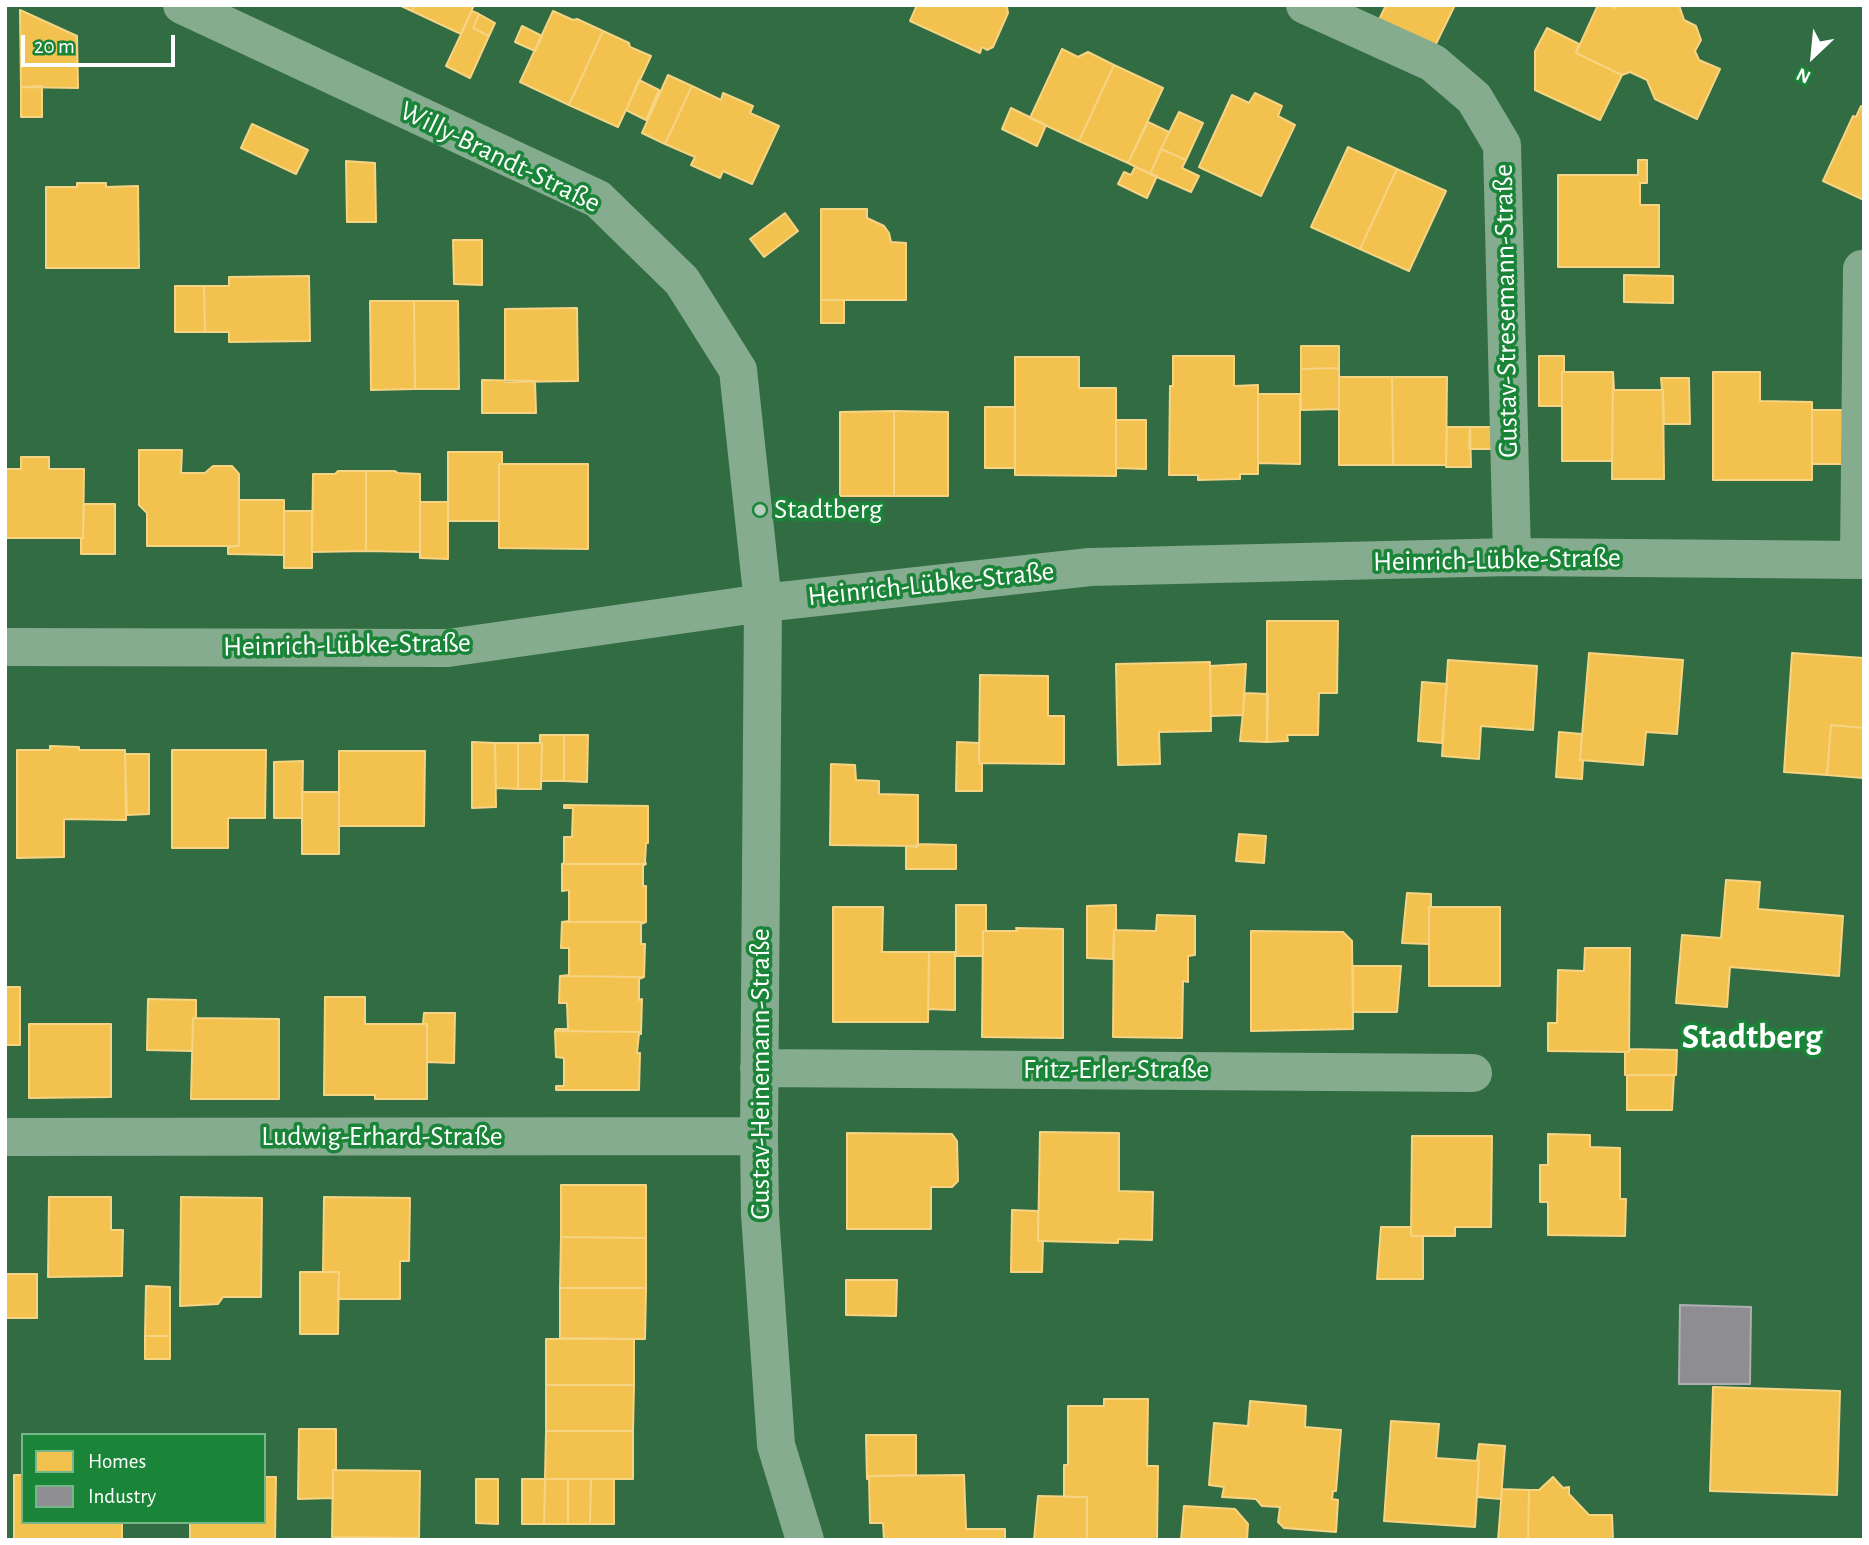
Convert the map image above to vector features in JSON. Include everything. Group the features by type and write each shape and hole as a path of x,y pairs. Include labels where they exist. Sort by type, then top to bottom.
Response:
{"street":[{"name":"Willy-Brandt-Straße","path":"182,5 598,200 682,281 738,370 763,603"},
{"name":"Gustav-Stresemann-Straße","path":"1305,5 1433,63 1474,98 1502,145 1512,557"},
{"name":"Heinrich-Lübke-Straße","path":"5,647 448,648 763,603 1090,567 1512,557 1862,560 1862,269"},
{"name":"Gustav-Heinemann-Straße","path":"763,603 760,1214 776,1445 805,1540"},
{"name":"Fritz-Erler-Straße","path":"759,1068 1473,1073"},
{"name":"Ludwig-Erhard-Straße","path":"5,1137 759,1136"}],"building: Homes":[{"path":"399,5 415,5 412,11"},
{"path":"415,5 474,5 461,34 412,11"},
{"path":"917,5 1003,5 1007,7 1008,13 993,47 987,50 982,47 980,53 910,21"},
{"path":"1386,5 1455,5 1433,50 1377,24"},
{"path":"1598,5 1615,8 1617,5 1679,5 1684,20 1696,26 1701,40 1695,51 1699,60 1720,69 1697,119 1655,99 1647,80 1630,72 1622,75 1576,53"},
{"path":"20,10 77,36 78,88 21,87"},
{"path":"472,11 479,14 473,28 489,36 470,78 446,66"},
{"path":"553,11 603,31 569,105 520,82"},
{"path":"479,14 495,23 489,36 473,28"},
{"path":"522,26 542,36 535,51 515,42"},
{"path":"1547,28 1579,44 1576,53 1622,75 1600,120 1535,90 1535,51"},
{"path":"603,31 651,56 618,127 569,105"},
{"path":"1062,49 1078,57 1088,52 1114,65 1079,141 1030,118"},
{"path":"1114,65 1163,88 1128,163 1079,141"},
{"path":"668,75 692,86 665,144 642,133"},
{"path":"639,80 659,90 646,120 626,110"},
{"path":"42,86 42,117 21,117 21,87"},
{"path":"692,86 721,100 723,93 753,106 750,113 779,126 752,184 723,171 720,178 691,165 695,157 665,144"},
{"path":"1255,93 1282,106 1278,116 1295,125 1261,196 1199,167 1232,95 1249,103"},
{"path":"1861,106 1864,108 1864,200 1823,181 1853,116 1856,117"},
{"path":"1011,108 1046,125 1037,146 1002,129"},
{"path":"1179,112 1203,123 1186,160 1161,149"},
{"path":"1148,122 1169,132 1150,174 1128,163"},
{"path":"252,124 308,150 296,174 241,148"},
{"path":"1348,147 1397,169 1360,249 1311,227"},
{"path":"1161,149 1186,160 1182,168 1199,176 1191,192 1150,174"},
{"path":"1638,160 1647,160 1647,183 1640,183 1640,205 1659,205 1659,267 1558,267 1558,175 1638,175"},
{"path":"346,161 375,163 376,222 347,222"},
{"path":"1135,167 1157,176 1147,198 1118,184 1124,172 1131,175"},
{"path":"1397,169 1446,191 1409,271 1360,249"},
{"path":"77,183 106,183 106,187 138,186 139,268 46,268 46,187 77,187"},
{"path":"821,209 867,209 867,218 884,226 891,242 906,243 906,300 821,300"},
{"path":"785,213 798,231 764,257 750,239"},
{"path":"453,240 482,240 482,285 454,284"},
{"path":"1624,275 1673,276 1673,303 1624,302"},
{"path":"309,276 310,341 229,342 229,332 205,332 204,286 229,286 229,277"},
{"path":"175,286 204,286 205,332 175,332"},
{"path":"821,300 844,300 844,323 821,323"},
{"path":"370,301 414,301 415,389 371,390"},
{"path":"414,301 458,301 459,389 415,389"},
{"path":"577,308 578,381 505,382 505,309"},
{"path":"1301,346 1339,346 1339,368 1301,369"},
{"path":"1173,356 1234,356 1234,386 1258,385 1258,474 1240,474 1240,479 1198,480 1198,475 1169,475"},
{"path":"1539,356 1564,356 1562,406 1539,406"},
{"path":"1015,357 1079,357 1079,388 1116,388 1116,476 1015,475"},
{"path":"1339,368 1339,409 1301,410 1301,369"},
{"path":"1562,372 1613,372 1612,461 1562,461"},
{"path":"1613,372 1614,390 1663,390 1664,479 1612,479"},
{"path":"1713,372 1760,372 1760,401 1812,402 1812,480 1713,480"},
{"path":"1339,377 1392,377 1393,465 1339,465"},
{"path":"1392,377 1447,377 1446,465 1393,465"},
{"path":"1661,378 1689,378 1690,424 1664,424"},
{"path":"482,380 535,381 536,413 482,413"},
{"path":"1258,394 1300,394 1300,464 1258,463"},
{"path":"985,407 1015,407 1015,468 985,468"},
{"path":"1812,410 1847,410 1847,464 1812,464"},
{"path":"894,411 948,412 948,496 894,496"},
{"path":"894,411 894,496 840,496 840,412"},
{"path":"1116,420 1146,420 1146,469 1116,468"},
{"path":"1447,427 1470,427 1471,467 1446,467"},
{"path":"1470,427 1493,427 1493,449 1469,449"},
{"path":"139,450 182,450 181,473 205,473 213,466 232,466 239,474 239,546 147,546 147,513 139,505"},
{"path":"448,452 502,452 502,464 499,464 499,521 448,521"},
{"path":"21,457 49,457 49,469 84,469 83,538 5,538 5,469 21,469"},
{"path":"499,464 588,464 588,549 499,548"},
{"path":"338,471 366,471 366,551 312,552 313,474 335,474"},
{"path":"366,471 420,474 420,552 366,551"},
{"path":"239,500 284,500 284,555 228,554 228,547 239,546"},
{"path":"420,502 448,502 448,559 420,558"},
{"path":"84,504 115,504 115,554 81,554"},
{"path":"284,511 312,511 312,568 284,568"},
{"path":"1267,621 1338,621 1337,693 1319,693 1318,735 1287,735 1288,741 1267,742"},
{"path":"1589,653 1683,660 1677,734 1646,732 1643,765 1580,760"},
{"path":"1792,653 1864,658 1864,728 1831,725 1827,775 1784,772"},
{"path":"1448,660 1537,666 1533,730 1481,726 1479,759 1442,756"},
{"path":"1210,662 1211,731 1159,732 1160,764 1118,765 1116,664"},
{"path":"1246,664 1243,715 1211,716 1210,666"},
{"path":"980,675 1048,676 1048,716 1064,716 1064,764 979,763"},
{"path":"1422,682 1447,684 1442,743 1418,741"},
{"path":"1245,693 1268,694 1267,742 1240,741"},
{"path":"1831,725 1864,728 1863,778 1827,775"},
{"path":"1559,732 1582,734 1582,779 1556,777"},
{"path":"540,735 564,735 564,781 541,781"},
{"path":"564,735 588,735 587,782 564,781"},
{"path":"472,742 495,743 496,807 472,808"},
{"path":"957,742 979,743 982,791 956,791"},
{"path":"495,743 518,743 518,789 496,788"},
{"path":"518,743 542,743 541,789 518,789"},
{"path":"50,746 79,747 79,750 125,750 126,820 64,819 64,857 17,858 17,750 50,750"},
{"path":"172,750 266,750 265,818 228,818 228,848 172,848"},
{"path":"339,751 425,751 424,826 339,826"},
{"path":"125,754 149,754 149,814 127,815"},
{"path":"303,761 302,818 274,818 274,762"},
{"path":"831,764 855,765 856,780 879,781 879,794 918,795 918,846 830,845"},
{"path":"302,792 339,792 339,854 302,854"},
{"path":"564,805 648,806 646,864 562,864 564,837 572,837 573,808 564,808"},
{"path":"1239,834 1266,836 1264,863 1236,861"},
{"path":"917,844 956,845 956,869 906,869 906,846 917,847"},
{"path":"562,864 646,864 643,866 643,886 646,886 646,922 562,922 569,921 569,890 562,891"},
{"path":"1726,880 1760,882 1758,909 1843,916 1839,976 1730,967 1727,1007 1676,1003 1682,935 1721,938"},
{"path":"1407,893 1431,894 1429,944 1402,943"},
{"path":"956,905 986,905 983,956 956,956"},
{"path":"1116,905 1113,959 1087,958 1087,906"},
{"path":"833,907 883,907 882,952 929,952 928,1022 833,1022"},
{"path":"1429,907 1500,907 1500,986 1429,986"},
{"path":"1157,915 1195,916 1195,955 1188,956 1188,982 1183,981 1182,1038 1113,1037 1114,930 1156,931"},
{"path":"562,922 646,922 641,924 641,944 645,944 644,977 560,976 569,975 569,948 561,948"},
{"path":"1016,928 1063,929 1063,1038 982,1037 983,931 1017,931"},
{"path":"1251,931 1343,932 1352,941 1353,1029 1251,1031"},
{"path":"1585,948 1630,948 1629,1052 1548,1051 1548,1023 1557,1023 1558,970 1584,971"},
{"path":"929,952 955,952 955,1010 928,1009"},
{"path":"1353,966 1401,966 1397,1012 1353,1012"},
{"path":"560,976 644,977 639,979 639,1000 642,999 641,1032 555,1031 568,1029 567,1003 559,1003"},
{"path":"5,987 20,987 20,1045 5,1045"},
{"path":"325,997 365,997 365,1024 427,1024 427,1099 324,1095"},
{"path":"148,999 196,1000 192,1051 147,1050"},
{"path":"424,1013 455,1013 454,1063 427,1062 427,1024 423,1024"},
{"path":"193,1018 279,1019 279,1099 191,1099"},
{"path":"29,1024 111,1024 111,1097 29,1098"},
{"path":"555,1031 641,1032 637,1053 640,1053 639,1090 556,1090 556,1086 564,1086 564,1058 556,1057"},
{"path":"1629,1049 1677,1050 1676,1075 1625,1075 1625,1052 1629,1052"},
{"path":"1627,1075 1674,1075 1672,1110 1627,1110"},
{"path":"1040,1132 1119,1133 1119,1191 1153,1192 1152,1240 1118,1239 1118,1243 1038,1241"},
{"path":"847,1133 952,1134 957,1141 958,1181 952,1187 931,1187 931,1229 847,1229"},
{"path":"1548,1134 1590,1135 1590,1147 1620,1148 1620,1199 1626,1199 1625,1236 1548,1235 1548,1202 1540,1202 1540,1165 1548,1165"},
{"path":"1412,1136 1492,1136 1491,1227 1455,1227 1455,1236 1411,1236"},
{"path":"561,1185 646,1185 646,1238 561,1237"},
{"path":"49,1197 111,1197 111,1230 123,1230 122,1276 48,1277"},
{"path":"181,1197 262,1198 261,1297 223,1297 218,1304 180,1306"},
{"path":"324,1197 410,1198 409,1261 400,1261 400,1299 338,1299 339,1272 323,1272"},
{"path":"1012,1210 1038,1211 1038,1241 1043,1241 1042,1272 1011,1272"},
{"path":"1381,1227 1411,1227 1411,1236 1423,1236 1423,1279 1377,1279"},
{"path":"561,1237 646,1238 646,1288 560,1288"},
{"path":"300,1272 339,1272 338,1334 300,1334"},
{"path":"5,1274 37,1274 37,1318 5,1318"},
{"path":"846,1280 897,1280 896,1316 846,1315"},
{"path":"146,1286 170,1287 170,1336 145,1336"},
{"path":"560,1288 646,1288 645,1339 560,1338"},
{"path":"145,1336 170,1336 170,1359 145,1359"},
{"path":"546,1339 634,1339 634,1385 546,1385"},
{"path":"546,1385 634,1385 633,1431 546,1431"},
{"path":"1713,1387 1840,1391 1837,1495 1710,1491"},
{"path":"1104,1399 1148,1399 1147,1466 1158,1466 1157,1540 1087,1540 1087,1497 1064,1497 1064,1465 1068,1465 1068,1406 1104,1406"},
{"path":"1250,1401 1306,1406 1305,1427 1341,1430 1336,1491 1333,1491 1332,1499 1338,1500 1336,1532 1284,1528 1278,1522 1280,1507 1262,1506 1256,1499 1222,1497 1224,1487 1209,1485 1214,1423 1248,1426"},
{"path":"1391,1421 1439,1424 1436,1458 1479,1461 1475,1527 1384,1521"},
{"path":"299,1429 336,1429 333,1498 298,1499"},
{"path":"546,1431 633,1431 633,1479 545,1479"},
{"path":"866,1435 916,1435 916,1475 869,1476 867,1479"},
{"path":"1479,1444 1505,1446 1501,1499 1477,1497"},
{"path":"333,1470 420,1471 419,1538 332,1537"},
{"path":"14,1475 21,1475 21,1524 122,1524 122,1540 14,1540"},
{"path":"964,1475 966,1529 1005,1529 1005,1540 884,1540 883,1523 870,1523 869,1476"},
{"path":"266,1477 276,1477 275,1540 190,1540 190,1524 266,1524"},
{"path":"1553,1477 1563,1488 1569,1487 1569,1494 1589,1515 1612,1515 1613,1540 1528,1540 1529,1490 1539,1490"},
{"path":"476,1479 498,1479 498,1524 476,1523"},
{"path":"522,1479 545,1479 544,1524 522,1524"},
{"path":"545,1479 568,1479 568,1524 544,1524"},
{"path":"568,1479 591,1479 590,1524 568,1524"},
{"path":"591,1479 614,1479 614,1524 590,1524"},
{"path":"1502,1489 1529,1490 1528,1540 1498,1540"},
{"path":"1038,1496 1087,1497 1087,1540 1034,1540"},
{"path":"1184,1506 1235,1509 1248,1524 1247,1540 1181,1540"}],"building: Industry":[{"path":"1680,1305 1751,1307 1750,1384 1679,1384"}],"place":[{"name":"Stadtberg","path":"760,510"}],"district":[{"name":"Stadtberg","path":"1752,1037"}]}
